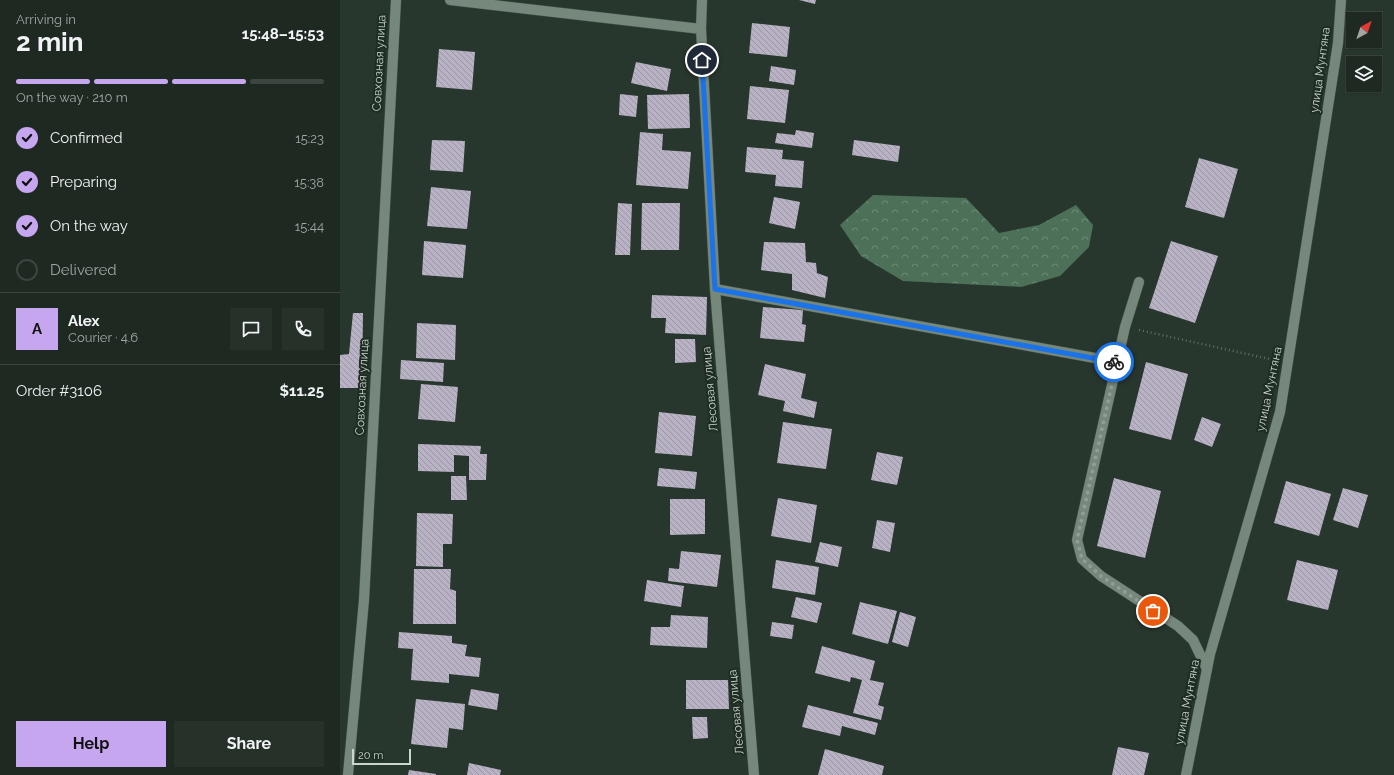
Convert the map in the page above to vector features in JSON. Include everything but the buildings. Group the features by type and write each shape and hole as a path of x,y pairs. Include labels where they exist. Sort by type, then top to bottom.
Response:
{"street":[{"name":"Совхозная улица","path":"348,775 364,600 396,0"},
{"path":"450,0 701,30"},
{"name":"Лесовая улица","path":"702,0 701,30 715,289 754,775"},
{"name":"улица Мунтяна","path":"1186,775 1207,669 1280,412 1289,363 1338,43 1341,0"},
{"path":"1139,282 1125,327 1077,540 1082,559 1101,576 1178,626 1193,640 1207,669"},
{"path":"715,289 1117,362"}],"path":[{"path":"1125,327 1289,363"}],"green space":[{"path":"873,195 966,198 999,233 1039,225 1076,205 1093,225 1089,247 1060,276 1021,287 903,281 861,256 840,225"}],"way so far":[{"path":"1114,362 1117,362 1077,540 1082,559 1101,576 1153,611"}],"route":[{"path":"702,60 715,289 1050,352 1114,362"}]}
